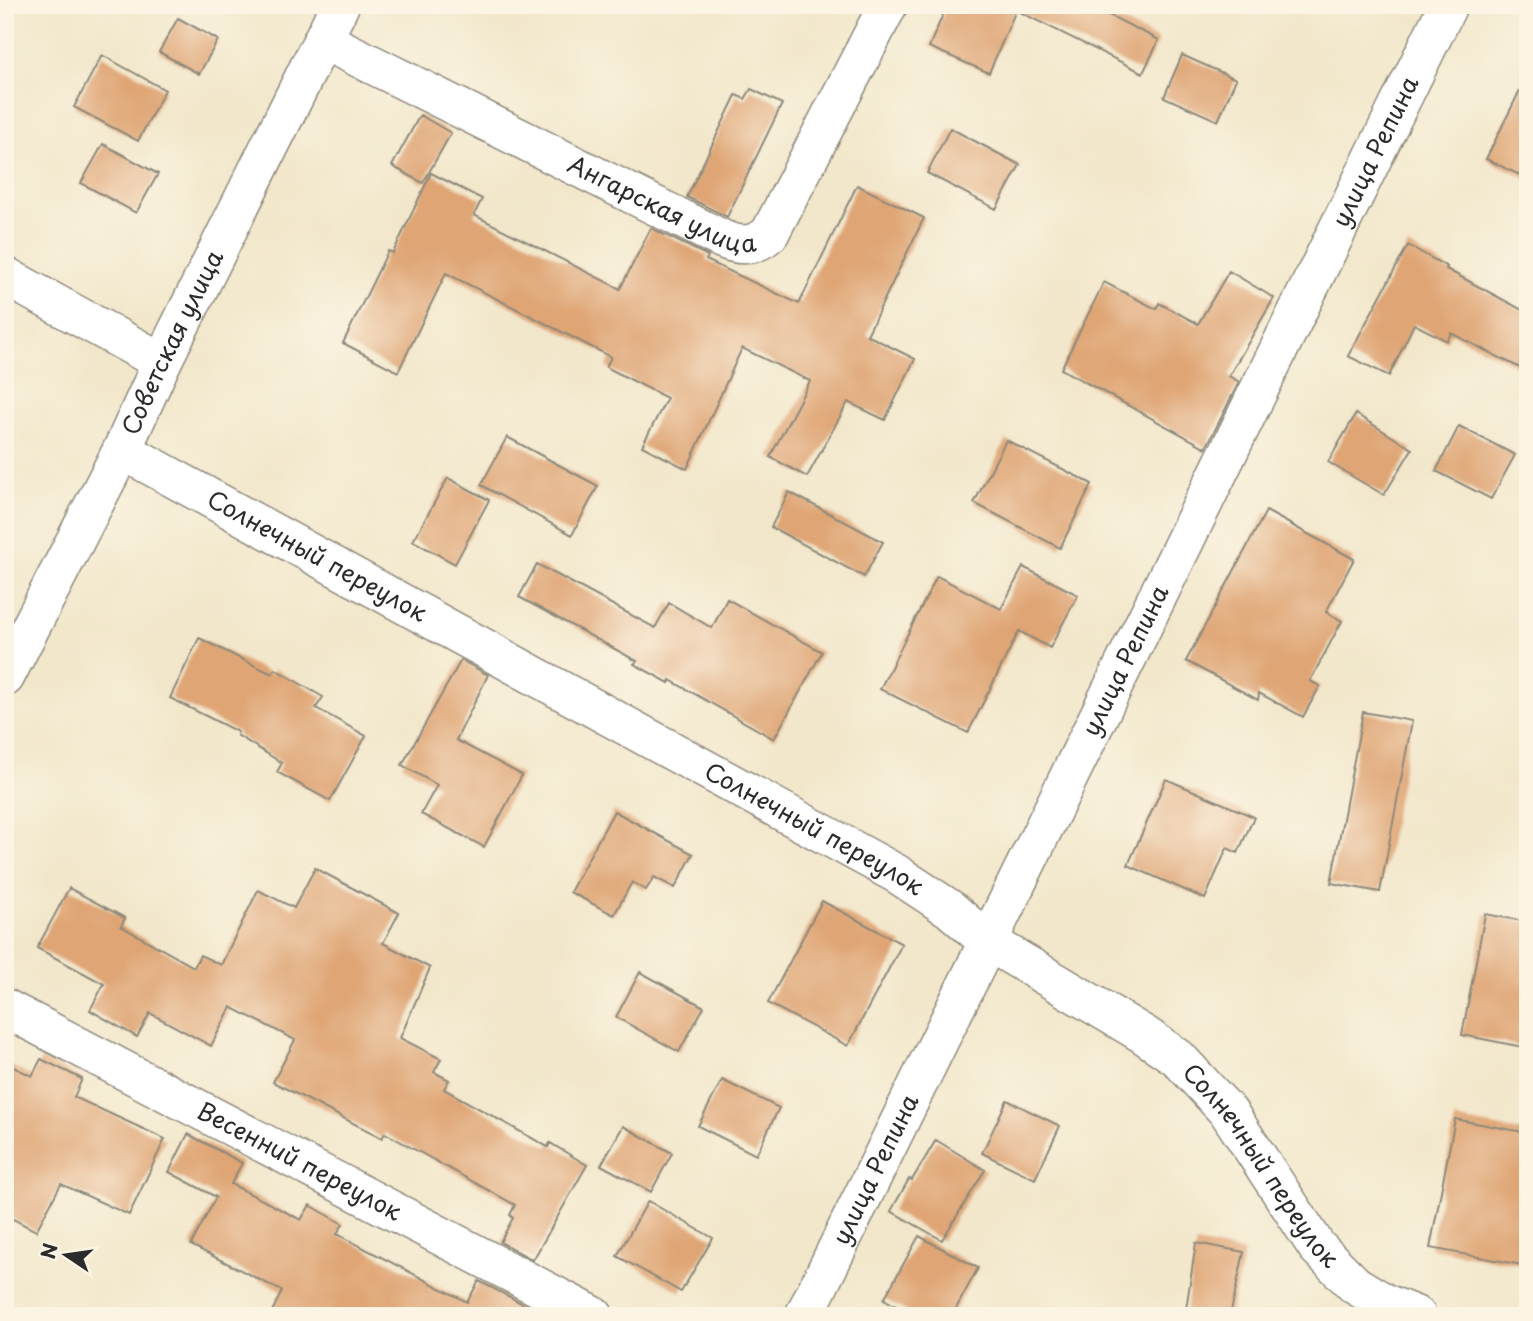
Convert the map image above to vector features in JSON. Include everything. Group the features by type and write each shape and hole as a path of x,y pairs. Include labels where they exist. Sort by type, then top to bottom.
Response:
{"street":[{"name":"Советская улица","path":"5,677 122,450 162,362 340,5"},
{"name":"Ангарская улица","path":"323,40 722,239 747,245 757,243 770,233 888,5"},
{"name":"улица Репина","path":"804,1316 1448,5"},
{"path":"5,276 162,362"},
{"name":"Солнечный переулок","path":"122,450 897,874 950,909 988,941 1143,1034 1178,1058 1228,1113 1317,1247 1355,1285 1394,1308 1417,1316"},
{"name":"Весенний переулок","path":"5,1008 594,1316"}],"building":[{"path":"947,5 1089,5 1159,40 1143,73 1016,10 989,73 929,47"},
{"path":"178,18 218,40 199,74 159,52"},
{"path":"102,55 165,90 138,141 74,107"},
{"path":"1182,55 1236,79 1218,121 1164,97"},
{"path":"1528,74 1528,179 1486,159"},
{"path":"751,89 782,104 727,217 687,197 736,95 745,99"},
{"path":"420,115 451,133 423,183 392,166"},
{"path":"950,128 1020,165 996,209 927,173"},
{"path":"103,144 158,174 136,213 81,183"},
{"path":"431,173 482,199 474,215 620,289 651,228 708,256 706,260 799,304 857,185 924,218 867,335 915,359 885,420 848,402 807,477 770,457 810,381 742,348 687,469 642,446 667,398 606,367 611,357 446,273 398,372 343,343 388,251 393,253"},
{"path":"1408,245 1447,267 1446,269 1528,313 1528,372 1451,333 1447,341 1414,324 1389,376 1348,356"},
{"path":"1229,271 1274,298 1229,376 1239,382 1206,448 1061,369 1104,282 1156,309 1159,303 1198,324"},
{"path":"1356,414 1412,449 1384,495 1328,462"},
{"path":"1459,426 1515,455 1491,499 1436,471"},
{"path":"507,437 598,486 572,535 481,485"},
{"path":"1006,440 1092,484 1060,548 974,503"},
{"path":"448,478 489,500 455,564 413,541"},
{"path":"789,492 883,542 864,577 771,527"},
{"path":"1266,511 1354,559 1326,612 1342,621 1310,681 1320,686 1303,717 1259,693 1258,700 1186,661"},
{"path":"537,564 655,628 669,603 712,628 727,599 822,652 774,739 670,680 669,683 634,664 637,661 519,597"},
{"path":"1023,567 1078,595 1050,648 1019,631 968,733 880,689 937,576 1001,609"},
{"path":"199,638 272,674 275,669 323,697 316,708 366,736 330,801 277,772 282,763 237,735 238,732 170,698"},
{"path":"461,660 488,675 456,740 522,775 484,847 421,814 437,785 402,765"},
{"path":"1363,712 1412,721 1380,892 1331,883"},
{"path":"1166,779 1254,817 1238,853 1227,848 1205,899 1128,865"},
{"path":"614,811 693,854 675,888 654,877 646,890 632,882 614,915 570,892"},
{"path":"315,868 399,913 383,943 430,968 400,1038 441,1059 434,1072 449,1080 444,1089 548,1147 550,1143 587,1165 533,1260 500,1242 513,1218 510,1215 515,1205 385,1133 382,1138 273,1082 295,1040 231,1007 211,1046 150,1013 137,1037 90,1010 104,984 37,948 69,888 125,918 121,926 194,967 200,955 221,965 258,890 294,908"},
{"path":"822,901 902,944 848,1046 768,1003"},
{"path":"1485,914 1528,922 1528,1048 1462,1035"},
{"path":"640,972 704,1007 679,1052 616,1017"},
{"path":"41,1059 82,1079 74,1097 165,1139 129,1215 61,1184 36,1231 5,1215 5,1063 32,1076"},
{"path":"722,1080 779,1108 756,1155 698,1126"},
{"path":"1007,1100 1060,1126 1035,1179 982,1153"},
{"path":"1455,1119 1528,1133 1528,1266 1430,1248"},
{"path":"623,1126 672,1153 651,1192 601,1165"},
{"path":"188,1134 242,1163 231,1184 301,1220 310,1205 343,1224 337,1234 467,1302 479,1281 546,1316 270,1316 282,1291 191,1245 216,1197 169,1172"},
{"path":"936,1140 985,1170 942,1240 891,1211"},
{"path":"648,1201 713,1238 681,1292 617,1256"},
{"path":"919,1236 978,1268 952,1316 914,1316 884,1299"},
{"path":"1196,1243 1244,1252 1230,1316 1185,1316"}]}
